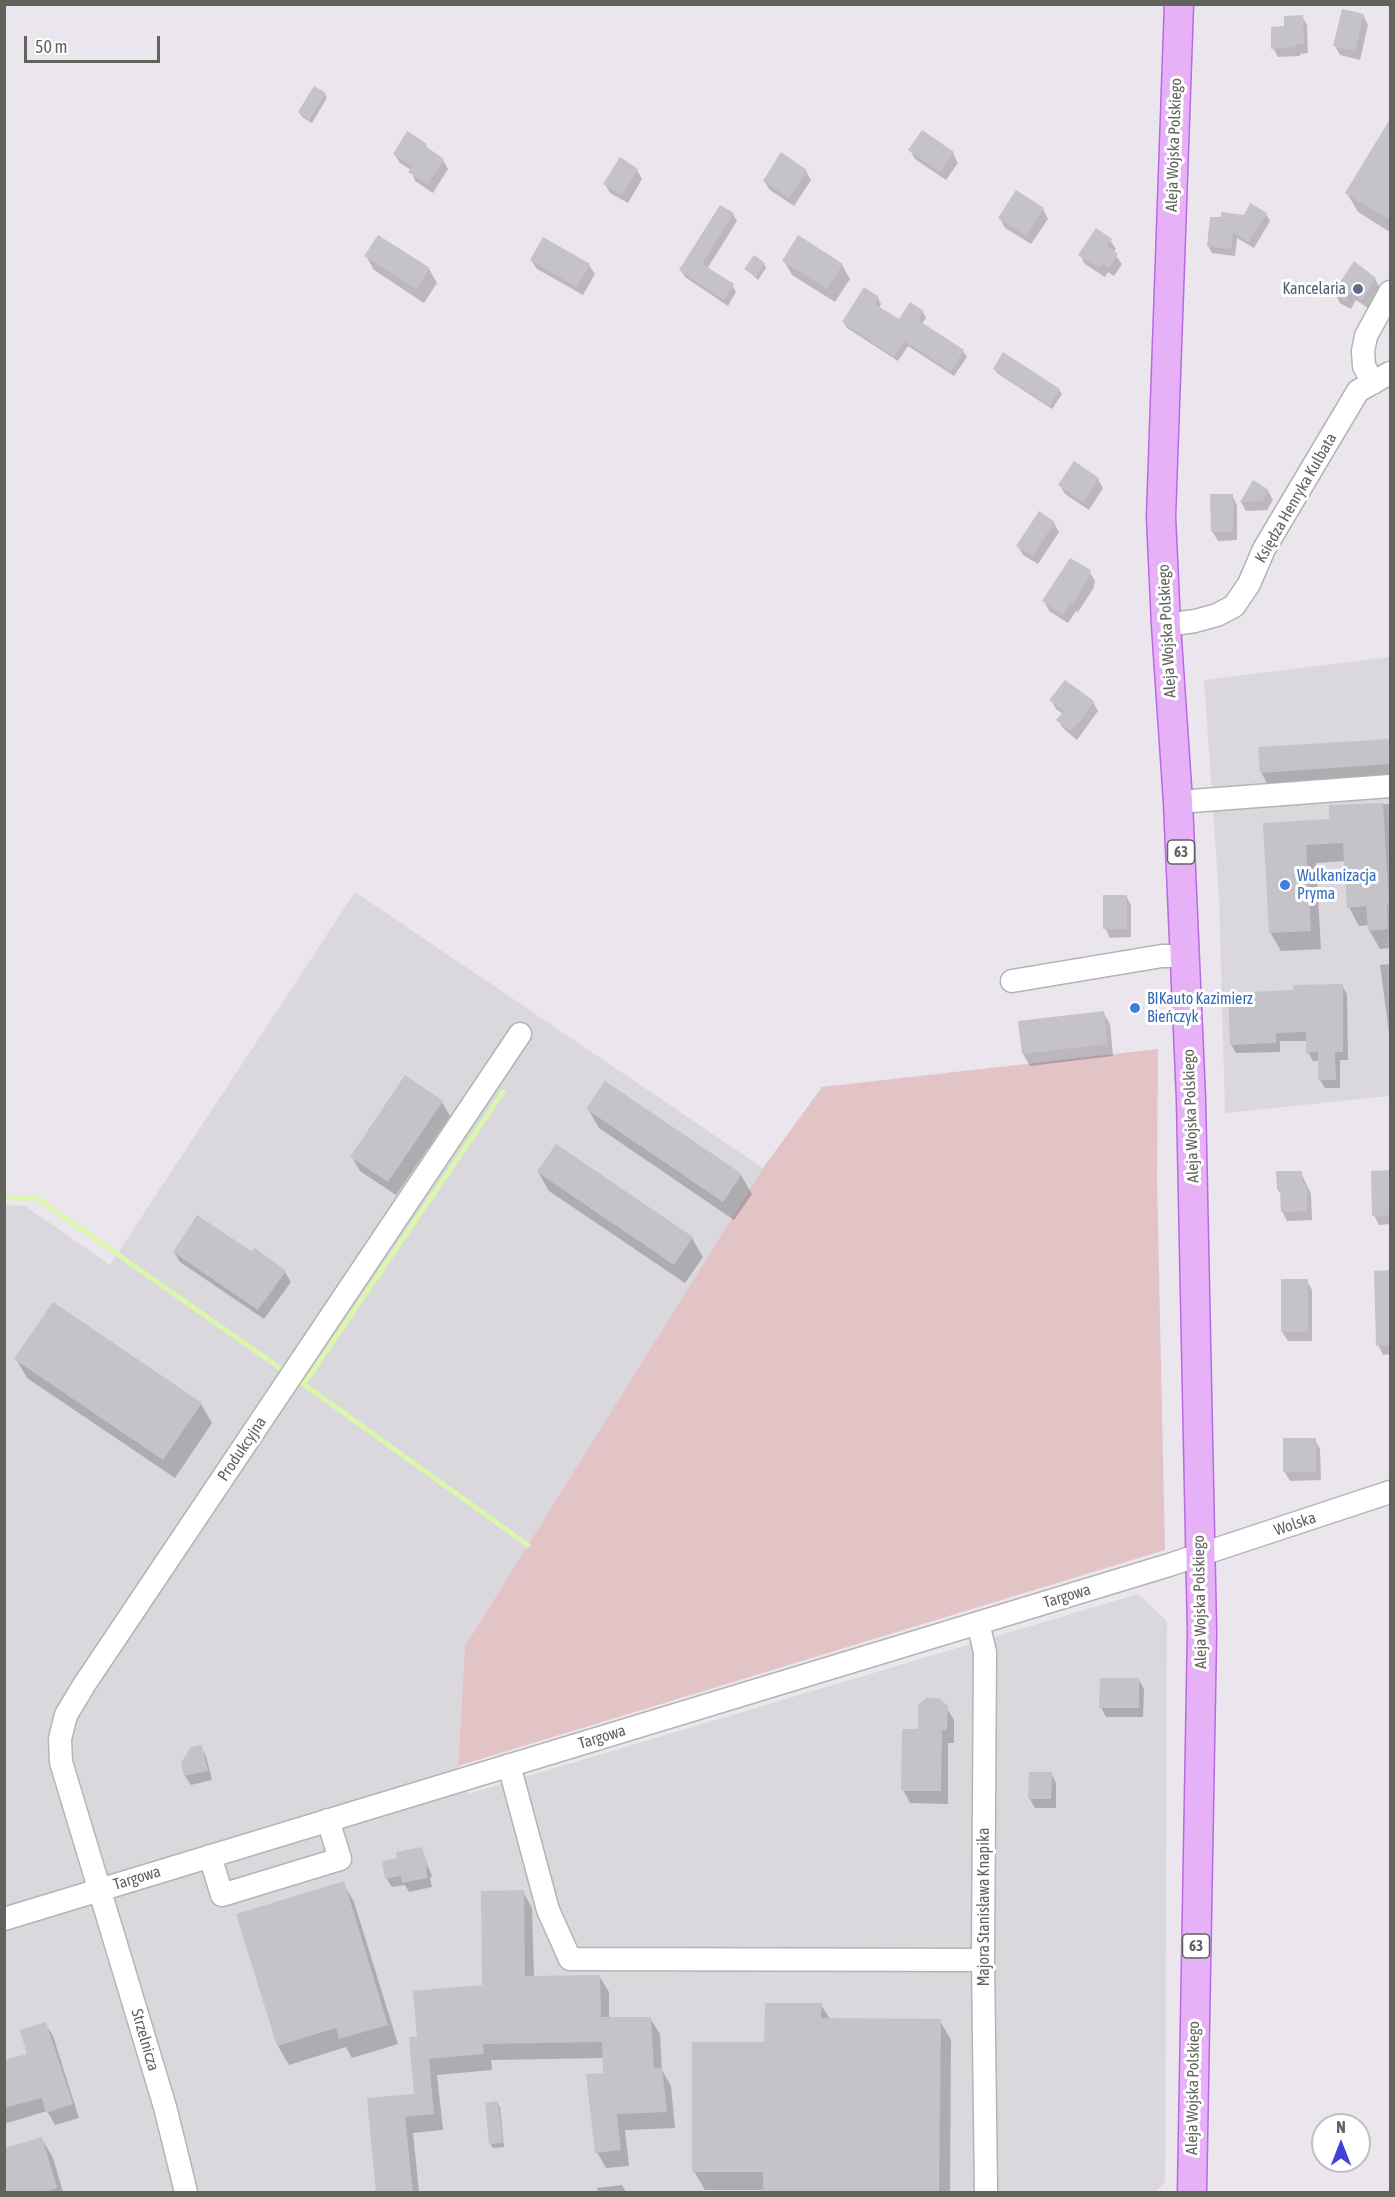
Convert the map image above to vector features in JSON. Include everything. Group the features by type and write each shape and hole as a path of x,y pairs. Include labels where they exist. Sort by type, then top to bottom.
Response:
{"main road":[{"name":"Aleja Wojska Polskiego","path":"1179,4 1161,518 1186,956 1202,1632 1192,2193"}],"street":[{"path":"1382,378 1364,366 1363,351 1366,336 1390,292"},
{"name":"Księdza Henryka Kulbata","path":"1166,625 1217,615 1234,606 1250,584 1264,549 1358,391 1382,378"},
{"path":"1179,802 1390,786"},
{"path":"1012,981 1162,956 1186,956"},
{"name":"Produkcyjna","path":"101,1889 61,1762 60,1739 66,1714 520,1034"},
{"name":"Wolska","path":"1200,1556 1390,1492"},
{"name":"Targowa","path":"4,1919 1200,1556"},
{"name":"Majora Stanisława Knapika","path":"978,1623 985,1652 986,2193"},
{"path":"509,1766 548,1910 570,1959 984,1960"},
{"path":"210,1856 222,1895 340,1859 328,1820"},
{"name":"Strzelnicza","path":"101,1889 165,2107 186,2193"}],"shaded area":[{"path":"1390,657 1390,1096 1225,1113 1219,896 1204,680"},
{"path":"355,892 763,1168 465,1646 458,1766 468,1794 1138,1594 1167,1621 1165,2182 1155,2192 5,2192 4,1205 25,1206 110,1265"},
{"path":"1158,1049 1157,1179 1165,1550 458,1766 465,1646 763,1168 822,1087"}],"building":[{"path":"1342,9 1364,14 1355,51 1333,46"},
{"path":"1303,15 1304,44 1271,49 1271,27 1284,26 1284,16"},
{"path":"314,86 326,93 309,120 298,112"},
{"path":"1390,119 1390,220 1345,193"},
{"path":"922,130 954,152 940,172 908,150"},
{"path":"407,131 444,159 428,184 408,172 412,166 393,154"},
{"path":"781,152 807,170 789,198 763,181"},
{"path":"620,157 638,169 622,195 603,184"},
{"path":"1016,190 1044,208 1026,236 998,218"},
{"path":"1250,203 1267,213 1249,242 1233,232 1231,249 1207,246 1210,217 1221,217 1221,212 1244,215"},
{"path":"720,205 734,213 702,264 734,284 724,300 679,270"},
{"path":"1096,228 1112,239 1107,246 1118,254 1109,268 1102,264 1099,268 1078,255"},
{"path":"378,235 430,268 416,289 364,256"},
{"path":"798,235 843,264 827,289 782,261"},
{"path":"543,237 590,264 577,287 530,260"},
{"path":"754,255 765,263 756,277 744,269"},
{"path":"1354,261 1376,278 1362,300 1351,292 1345,301 1333,293"},
{"path":"864,287 879,297 875,304 899,319 910,302 924,311 918,320 964,350 951,371 904,341 894,357 842,322"},
{"path":"1003,352 1060,389 1050,406 993,369"},
{"path":"1074,461 1099,478 1083,502 1058,485"},
{"path":"1253,480 1269,490 1262,501 1240,502"},
{"path":"1210,494 1233,494 1233,532 1211,532"},
{"path":"1039,511 1055,522 1032,556 1016,546"},
{"path":"1070,558 1091,570 1073,604 1070,603 1063,615 1042,601"},
{"path":"1065,680 1094,701 1071,731 1056,720 1064,711 1049,700"},
{"path":"1390,739 1390,764 1260,773 1258,747"},
{"path":"1383,803 1389,905 1387,905 1388,929 1368,931 1366,906 1347,908 1343,843 1306,845 1311,931 1269,933 1263,823 1329,819 1329,805"},
{"path":"1103,895 1127,895 1127,929 1103,929"},
{"path":"1343,984 1343,1052 1335,1052 1336,1080 1318,1080 1318,1052 1306,1053 1306,1032 1276,1033 1276,1043 1230,1045 1228,993 1293,990 1293,985"},
{"path":"1104,1011 1107,1044 1022,1054 1018,1021"},
{"path":"405,1075 443,1101 388,1182 350,1157"},
{"path":"605,1081 742,1174 723,1202 586,1109"},
{"path":"556,1144 693,1237 674,1265 537,1172"},
{"path":"1390,1170 1390,1215 1372,1216 1371,1171"},
{"path":"1276,1171 1302,1171 1303,1184 1307,1184 1307,1211 1281,1212"},
{"path":"197,1215 251,1251 255,1248 286,1271 258,1310 173,1252"},
{"path":"1390,1270 1390,1345 1376,1346 1374,1271"},
{"path":"1281,1279 1308,1279 1308,1332 1281,1332"},
{"path":"53,1302 202,1403 163,1460 14,1359"},
{"path":"1283,1438 1316,1438 1316,1472 1283,1472"},
{"path":"1100,1678 1139,1678 1139,1708 1099,1708"},
{"path":"926,1698 939,1698 948,1706 947,1730 942,1730 941,1791 901,1791 902,1729 918,1729 918,1705"},
{"path":"202,1745 208,1771 184,1776 181,1763 191,1747"},
{"path":"1029,1772 1052,1772 1051,1799 1028,1799"},
{"path":"422,1847 428,1866 427,1878 402,1883 401,1876 385,1879 382,1861 397,1858 396,1852"},
{"path":"344,1881 388,2025 339,2039 336,2028 277,2046 236,1914"},
{"path":"524,1890 525,1976 600,1975 601,2017 651,2017 654,2068 662,2068 667,2112 617,2114 621,2150 595,2153 586,2074 603,2073 602,2042 483,2044 484,2054 429,2059 434,2114 405,2117 413,2193 376,2193 367,2098 414,2094 409,2037 417,2037 413,1991 482,1985 481,1891"},
{"path":"765,2003 822,2003 821,2018 941,2019 939,2193 763,2193 763,2172 692,2172 692,2042 764,2042"},
{"path":"46,2022 73,2104 46,2113 42,2098 4,2108 4,2060 27,2054 20,2030"},
{"path":"498,2101 503,2143 489,2144 485,2103"},
{"path":"42,2137 57,2188 41,2193 4,2193 4,2148"}],"waterway":[{"path":"304,1384 503,1092"},
{"path":"4,1198 37,1198 287,1373"},
{"path":"295,1378 528,1545"}],"place":[{"name":"Kancelaria","path":"1358,289"},
{"name":"Wulkanizacja Pryma","path":"1285,885"},
{"name":"BIKauto Kazimierz Bieńczyk","path":"1135,1008"}]}
